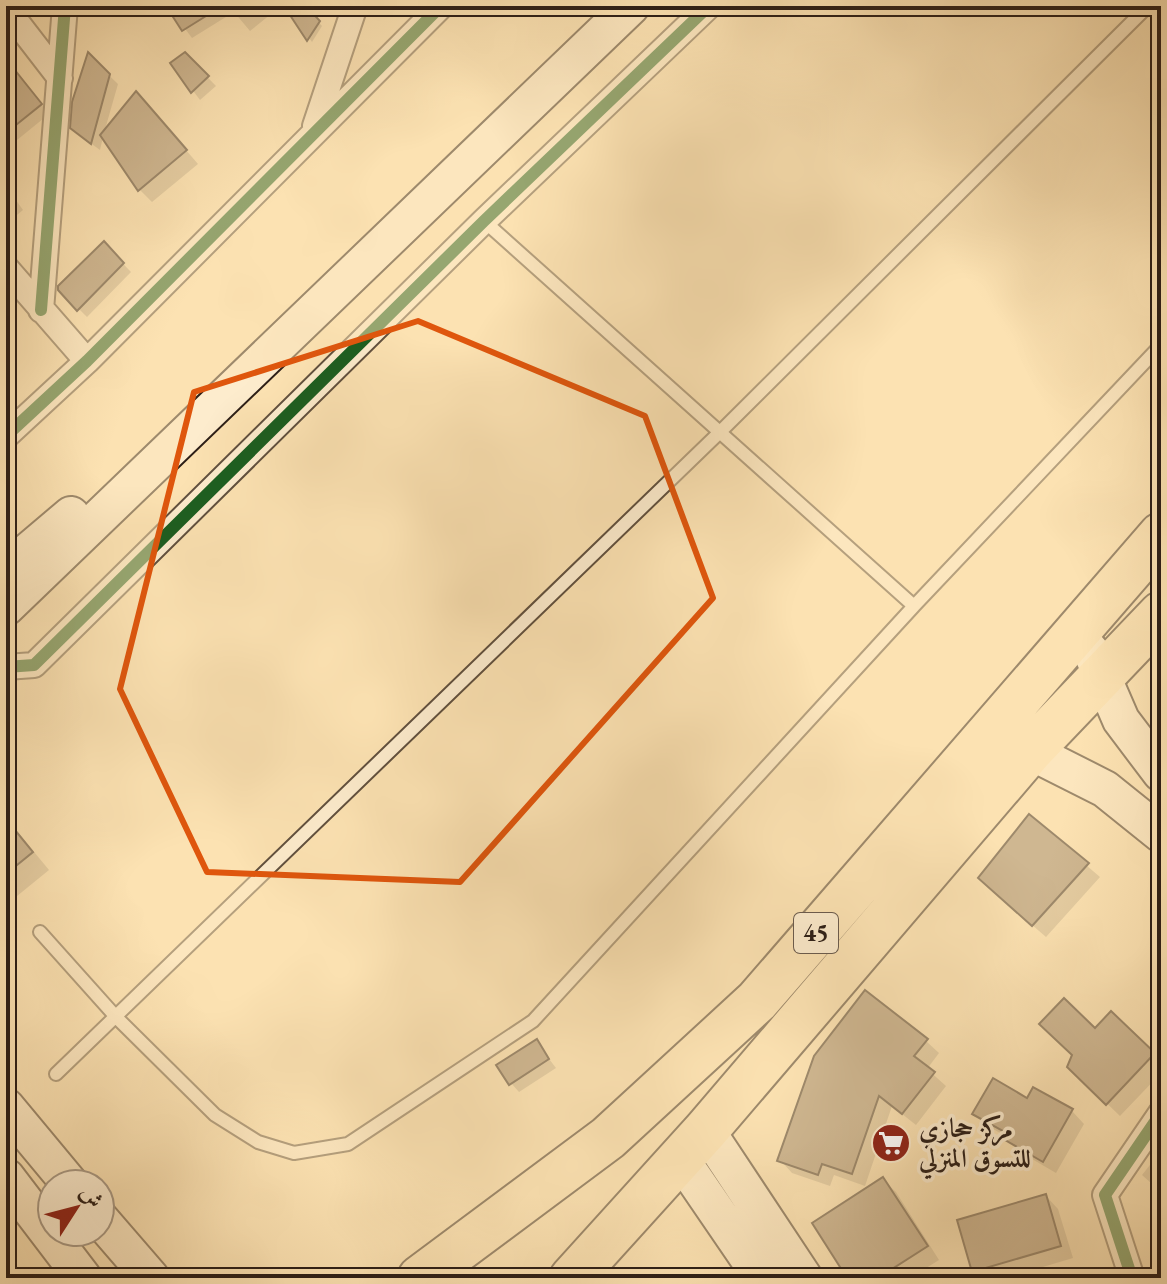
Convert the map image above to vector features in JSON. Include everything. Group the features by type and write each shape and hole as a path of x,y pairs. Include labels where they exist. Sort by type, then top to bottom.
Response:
{"highway":[{"name":"45","path":"420,1278 608,1138 757,1001 1161,535"},
{"name":"45","path":"572,1278 693,1144 1031,750 1161,614"}],"street":[{"path":"41,310 65,6"},
{"path":"313,132 355,6"},
{"path":"6,436 87,361 441,6"},
{"path":"6,570 77,509 600,6"},
{"path":"6,607 631,6"},
{"path":"6,667 34,665 484,221 709,6"},
{"path":"6,8 60,78"},
{"path":"6,268 87,361"},
{"path":"1070,638 1085,645 1092,653 1121,720 1161,773"},
{"path":"999,720 1014,741 1105,789 1161,834"},
{"path":"6,1107 57,1168"},
{"path":"1132,1278 1105,1195 1161,1113"},
{"path":"693,1144 762,1278"},
{"path":"693,1144 804,1278"},
{"path":"6,1177 83,1278"},
{"path":"116,1238 151,1278"}],"lane":[{"path":"56,1074 720,432 1148,6"},
{"path":"484,221 914,606"},
{"path":"40,932 117,1018 215,1115 258,1142 294,1153 348,1144 533,1021 914,606 1161,345"}],"highlighted area":[{"path":"418,321 645,416 713,598 460,882 207,872 120,689 194,392"}],"building":[{"path":"166,6 222,6 182,31"},
{"path":"284,6 306,6 320,21 307,41"},
{"path":"88,52 110,74 91,144 70,128 72,102"},
{"path":"185,52 209,76 191,93 170,63"},
{"path":"6,59 42,104 6,133"},
{"path":"136,91 187,150 138,191 100,135"},
{"path":"104,241 124,263 77,311 58,290 58,286"},
{"path":"1029,814 1089,863 1032,926 978,878"},
{"path":"6,819 33,852 6,874"},
{"path":"865,990 928,1039 914,1056 935,1072 902,1114 879,1096 852,1174 822,1164 818,1175 777,1161 814,1056"},
{"path":"1064,998 1095,1028 1111,1011 1155,1053 1106,1105 1067,1067 1072,1055 1039,1024"},
{"path":"537,1039 549,1059 509,1085 496,1065"},
{"path":"993,1078 1027,1098 1033,1087 1073,1109 1043,1162 1005,1140 1005,1132 972,1114"},
{"path":"883,1177 928,1246 878,1278 847,1278 812,1223"},
{"path":"1046,1194 1061,1246 972,1272 957,1220"}],"cycle path":[{"path":"41,310 65,6"},
{"path":"6,436 87,361 441,6"},
{"path":"6,667 34,665 484,221 709,6"},
{"path":"1132,1278 1105,1195 1161,1113"}],"place":[{"name":"مركز حجازي للتسوق المنزلي","path":"891,1143"}]}
